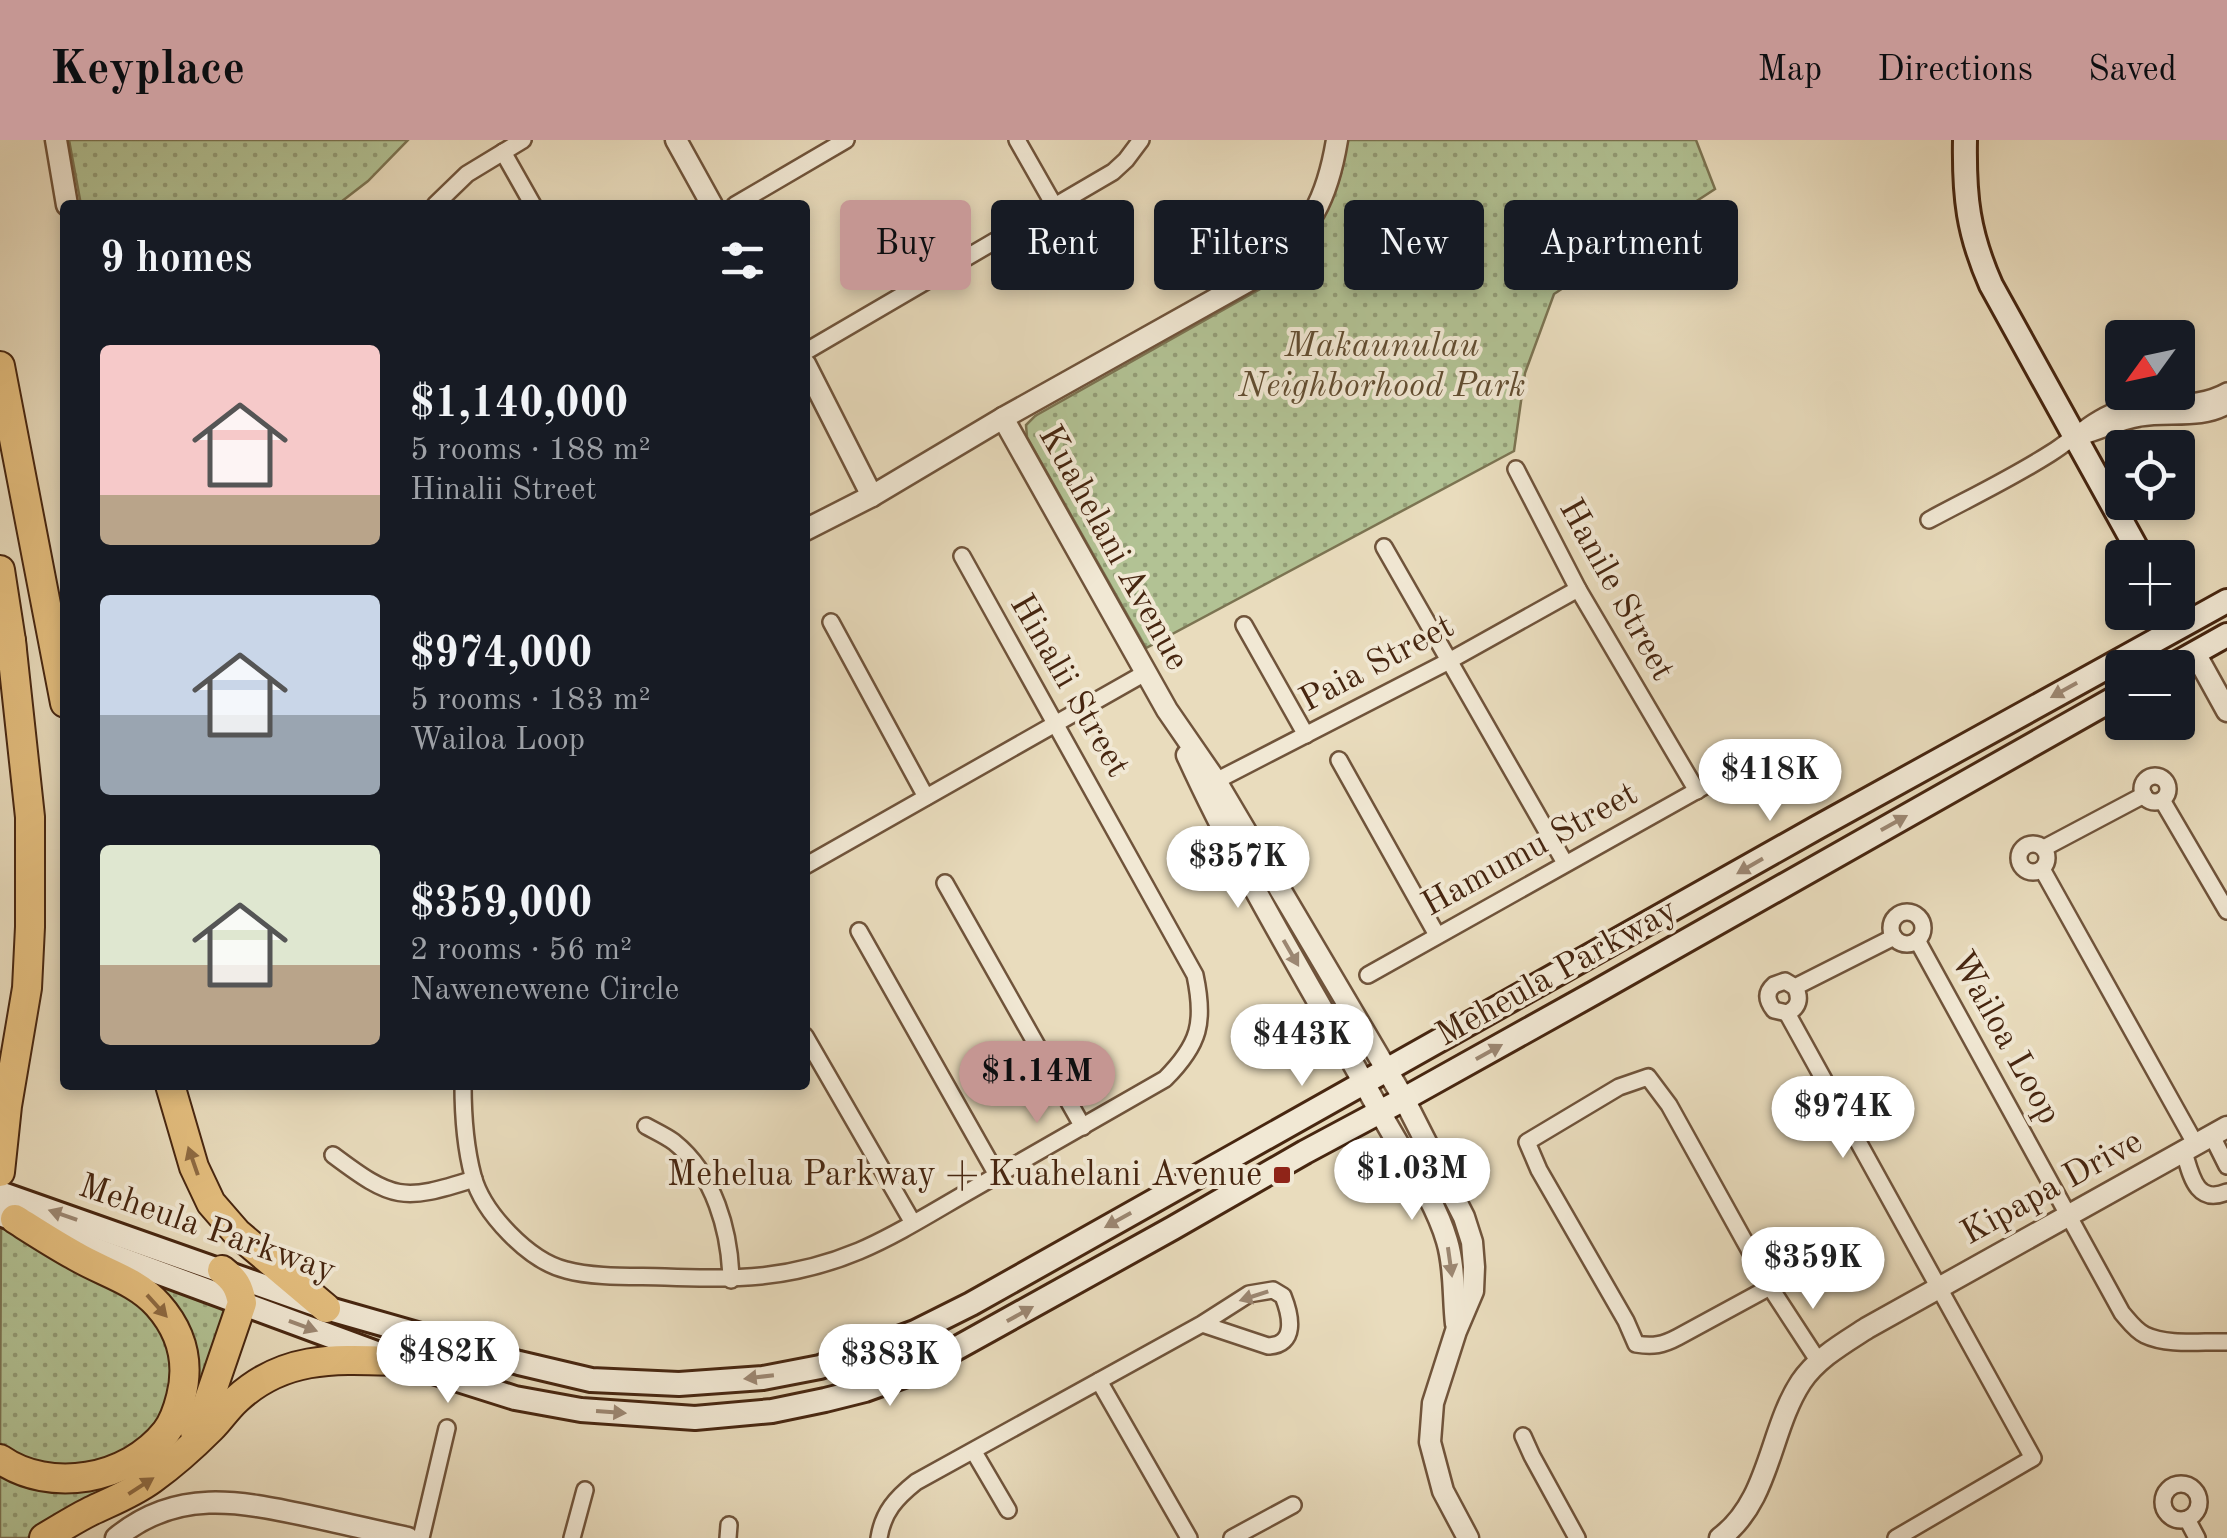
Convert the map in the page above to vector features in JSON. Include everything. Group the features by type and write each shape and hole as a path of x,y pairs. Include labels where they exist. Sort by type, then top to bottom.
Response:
{"highway":[{"path":"0,366 60,677"},
{"path":"0,570 30,817 27,988 6,1106 0,1172"},
{"path":"0,1050 16,910 18,830 11,641"},
{"path":"171,1090 194,1167 211,1203 237,1233 326,1308"},
{"path":"0,1459 26,1473 58,1478 108,1472 128,1463 166,1432 178,1408 185,1380 185,1356 176,1330 158,1304 138,1286 75,1256 9,1207"},
{"path":"173,1462 191,1440 205,1411 242,1303 234,1279 222,1270"},
{"path":"44,1538 131,1493 173,1462 235,1401 272,1375 299,1364 333,1359 398,1361"}],"main road":[{"path":"1965,140 1966,200 1978,254 2132,540"},
{"name":"Meheula Parkway","path":"2195,612 2227,600"},
{"name":"Meheula Parkway","path":"9,1207 222,1270 326,1308 592,1380 679,1384 763,1378 820,1367 915,1332 971,1304 1388,1071 2157,630"},
{"path":"2195,653 2227,635"},
{"name":"Meheula Parkway","path":"9,1207 242,1303 398,1361 514,1398 581,1410 695,1418 772,1411 824,1400 912,1373 2105,704"}],"street":[{"path":"56,140 66,200"},
{"path":"440,200 467,174 523,140"},
{"path":"676,140 709,200"},
{"path":"744,200 846,140"},
{"path":"1018,140 1051,200"},
{"path":"1063,200 1113,172 1140,140"},
{"path":"810,527 1266,271 1292,245 1319,206 1332,173 1338,140"},
{"path":"503,152 530,200"},
{"path":"810,349 991,242"},
{"path":"810,374 872,496"},
{"path":"1929,520 2047,456 2102,416 2140,404 2204,402 2227,391"},
{"path":"2075,438 2140,418 2196,416 2227,406"},
{"name":"Kuahelani Avenue","path":"1003,418 1209,784 1388,1071 1464,1216 1472,1242 1473,1291 1433,1403 1430,1442 1442,1491 1468,1538"},
{"name":"Hanile Street","path":"1516,469 1578,589 1697,791"},
{"path":"1384,547 1565,864"},
{"name":"Hinalii Street","path":"463,1090 463,1118 474,1178 508,1232 529,1252 565,1270 730,1280 812,1267 863,1249 1083,1127 1165,1079 1179,1065 1198,1028 1202,1005 1195,974 962,556"},
{"name":"Paia Street","path":"1209,784 1449,661 1578,589"},
{"path":"831,622 926,798"},
{"path":"1244,625 1306,735"},
{"path":"2195,653 2227,711"},
{"path":"810,863 1145,674"},
{"path":"1338,760 1438,935"},
{"path":"2156,775 2168,784 2162,800 2152,802 2144,796 2145,780 2156,775"},
{"name":"Hamumu Street","path":"1368,976 1721,777"},
{"name":"Kuahelani Avenue","path":"1209,784 1250,883 1365,1084 1446,1237 1456,1332"},
{"path":"2044,848 2144,796"},
{"path":"2162,800 2227,911"},
{"path":"2028,845 2044,848 2047,861 2042,869 2026,870 2021,864 2022,850 2028,845"},
{"path":"2042,869 2205,1140 2227,1166"},
{"path":"946,883 1083,1127"},
{"name":"Wailoa Loop","path":"1917,940 1904,944 1894,937 1894,918 1911,912 1919,918 1922,926 1917,940 2132,1326 2147,1336 2165,1340 2227,1342"},
{"path":"860,931 998,1175"},
{"name":"Wailoa Loop","path":"1894,937 1796,987 1791,983 1774,984 1768,994 1769,1004 1774,1010 1787,1013 2033,1458 1896,1538"},
{"path":"1787,1013 1796,1008 1799,1000 1796,987"},
{"path":"810,1045 914,1223"},
{"path":"1770,1287 1665,1344 1636,1344 1527,1142 1619,1087 1648,1077 1669,1105 1770,1287 1819,1362"},
{"path":"646,1126 674,1143 716,1199 730,1255 730,1280"},
{"name":"Kipapa Drive","path":"2205,1140 2194,1183 2206,1195 2227,1192"},
{"name":"Kipapa Drive","path":"1731,1535 1758,1488 1786,1409 1803,1378 1819,1362 1841,1344 1939,1287 2205,1140"},
{"path":"332,1155 370,1183 402,1194 429,1193 474,1178"},
{"path":"879,1538 887,1511 916,1482 1202,1324 1249,1294 1272,1290 1283,1296 1288,1308 1288,1332 1280,1346 1268,1346 1202,1324"},
{"path":"1099,1381 1189,1538"},
{"path":"421,1538 447,1428"},
{"path":"1524,1436 1577,1538"},
{"path":"974,1452 1008,1510"},
{"path":"572,1538 584,1490"},
{"path":"116,1538 158,1514 212,1501 268,1507 408,1538"},
{"path":"1232,1538 1294,1506"},
{"path":"2187,1519 2197,1538"}],"green space":[{"path":"69,140 408,140 343,200 80,200"},
{"name":"Makaunulau Neighborhood Park","path":"1347,140 1696,140 1715,189 1698,200 1504,200 1504,290 1560,290 1554,294 1525,373 1514,451 1146,648 1027,437 1026,425 1035,416 1258,290 1324,290 1324,215 1344,162"},
{"path":"1,1227 124,1283 170,1342 172,1377 156,1423 135,1445 104,1463 43,1467 0,1443"},
{"path":"168,1285 227,1306 190,1413 169,1447 141,1471 27,1538 0,1538 0,1469 46,1488 97,1485 139,1466 172,1433 192,1391 194,1368 184,1331 158,1293"}],"place":[{"name":"Mehelua Parkway + Kuahelani Avenue","path":"1282,1175"}]}
